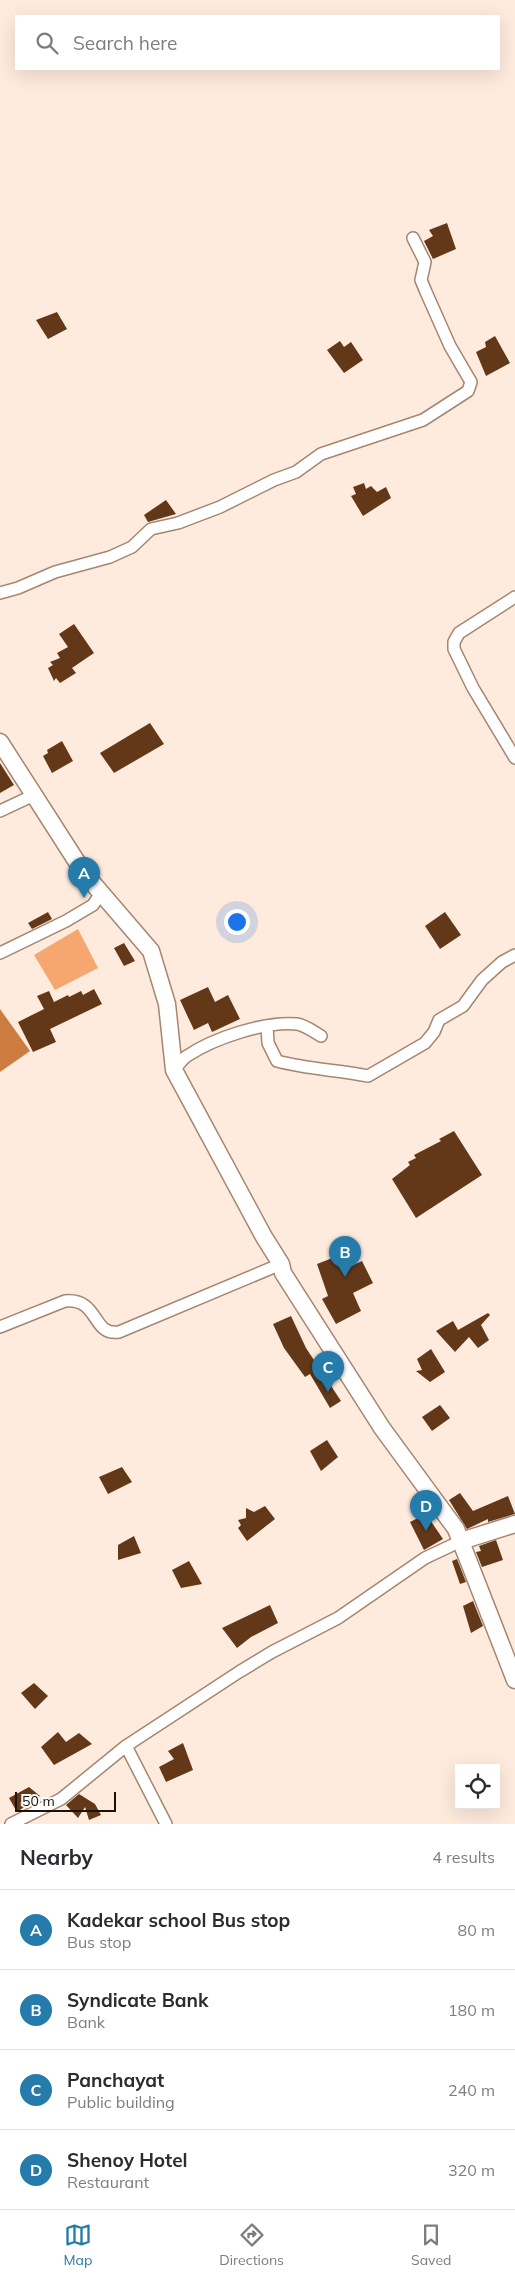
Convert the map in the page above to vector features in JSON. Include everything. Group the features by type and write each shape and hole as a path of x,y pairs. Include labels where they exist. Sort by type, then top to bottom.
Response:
{"main road":[{"path":"0,742 84,873 151,951 167,1004 174,1070 264,1237 281,1264 283,1273 382,1428 456,1529 515,1680"},
{"path":"461,1541 515,1524"}],"street":[{"path":"0,593 18,588 55,572 110,557 132,547 152,528 178,524 220,508 274,480 296,472 321,454 423,420 468,391 471,382 450,346 421,280 425,262 413,238"},
{"path":"515,596 459,633 454,642 454,650 473,688 515,758"},
{"path":"0,811 34,795"},
{"path":"0,953 66,921 94,905 101,893"},
{"path":"267,1026 268,1043 277,1061 304,1068 338,1070 368,1076 425,1042 434,1032 439,1020 463,1006 482,980 502,962 515,955"},
{"path":"174,1070 186,1056 239,1032 267,1026 299,1024 321,1036"},
{"path":"0,1327 66,1301 75,1300 88,1307 108,1332 119,1332 281,1264"},
{"path":"11,1824 62,1799 126,1746 264,1657 338,1618 425,1558 461,1541"},
{"path":"126,1746 166,1824"}],"shaded area":[{"path":"78,929 98,968 55,990 34,955"},
{"path":"0,1009 30,1051 0,1072"}],"building":[{"path":"447,223 456,249 433,259 424,241 433,236 429,230"},
{"path":"57,312 67,329 48,339 36,320"},
{"path":"495,336 510,363 486,376 476,352 486,347 485,342"},
{"path":"340,341 344,347 351,342 363,360 344,373 327,350"},
{"path":"364,483 366,489 371,486 377,492 386,487 391,498 363,516 351,496 356,494 353,487"},
{"path":"166,500 176,514 148,522 144,515"},
{"path":"74,624 94,653 72,668 76,673 60,683 56,678 54,681 48,668 53,665 50,662 60,658 57,653 68,647 59,634"},
{"path":"150,723 164,744 114,773 100,753"},
{"path":"62,741 73,761 52,773 43,756 48,753 47,750"},
{"path":"0,763 14,785 0,793"},
{"path":"48,912 52,919 32,929 28,923"},
{"path":"445,912 461,935 440,949 425,926"},
{"path":"124,943 135,961 124,966 114,948"},
{"path":"208,987 215,1002 228,995 240,1019 212,1032 208,1023 194,1030 180,1000"},
{"path":"94,989 102,1004 50,1029 56,1042 33,1052 18,1022 44,1009 37,996 49,991 54,1002 68,995 69,997 81,991 83,995"},
{"path":"454,1131 482,1175 416,1218 392,1179 410,1165 408,1162 416,1158 414,1155 441,1141 439,1139"},
{"path":"335,1257 343,1270 362,1261 373,1283 353,1293 361,1311 336,1324 322,1299 328,1296 317,1264"},
{"path":"488,1313 490,1315 481,1325 489,1340 478,1348 469,1337 455,1352 436,1331 453,1321 458,1330"},
{"path":"291,1316 306,1348 341,1401 330,1408 310,1374 305,1377 284,1348 273,1324"},
{"path":"431,1349 445,1372 430,1382 416,1371 422,1370 417,1359"},
{"path":"440,1405 450,1418 432,1431 422,1417"},
{"path":"327,1440 338,1457 321,1471 310,1451"},
{"path":"122,1467 132,1482 108,1494 99,1477"},
{"path":"460,1493 473,1511 508,1496 515,1514 488,1522 488,1519 467,1529 449,1500"},
{"path":"265,1506 275,1519 247,1541 238,1528 241,1525 238,1520 246,1518 246,1508 254,1512"},
{"path":"426,1514 443,1539 424,1550 410,1522"},
{"path":"134,1536 141,1553 118,1560 118,1545"},
{"path":"496,1540 503,1560 482,1567 476,1552 481,1551 479,1546"},
{"path":"457,1559 466,1582 460,1584 452,1561"},
{"path":"189,1561 202,1584 181,1588 172,1570"},
{"path":"473,1601 483,1626 471,1633 463,1606"},
{"path":"270,1605 278,1623 251,1637 237,1648 222,1628"},
{"path":"34,1683 48,1696 35,1709 21,1693"},
{"path":"58,1732 66,1742 79,1733 92,1744 54,1765 41,1747"},
{"path":"183,1743 193,1770 166,1782 159,1767 174,1759 168,1751"},
{"path":"29,1787 40,1796 17,1812 9,1798"},
{"path":"79,1794 95,1804 101,1815 89,1820 85,1807 78,1818 66,1805"}],"place":[{"name":"Kadekar school Bus stop","path":"84,898"},
{"name":"Syndicate Bank","path":"345,1277"},
{"name":"Panchayat","path":"328,1392"},
{"name":"Shenoy Hotel","path":"426,1531"}]}
